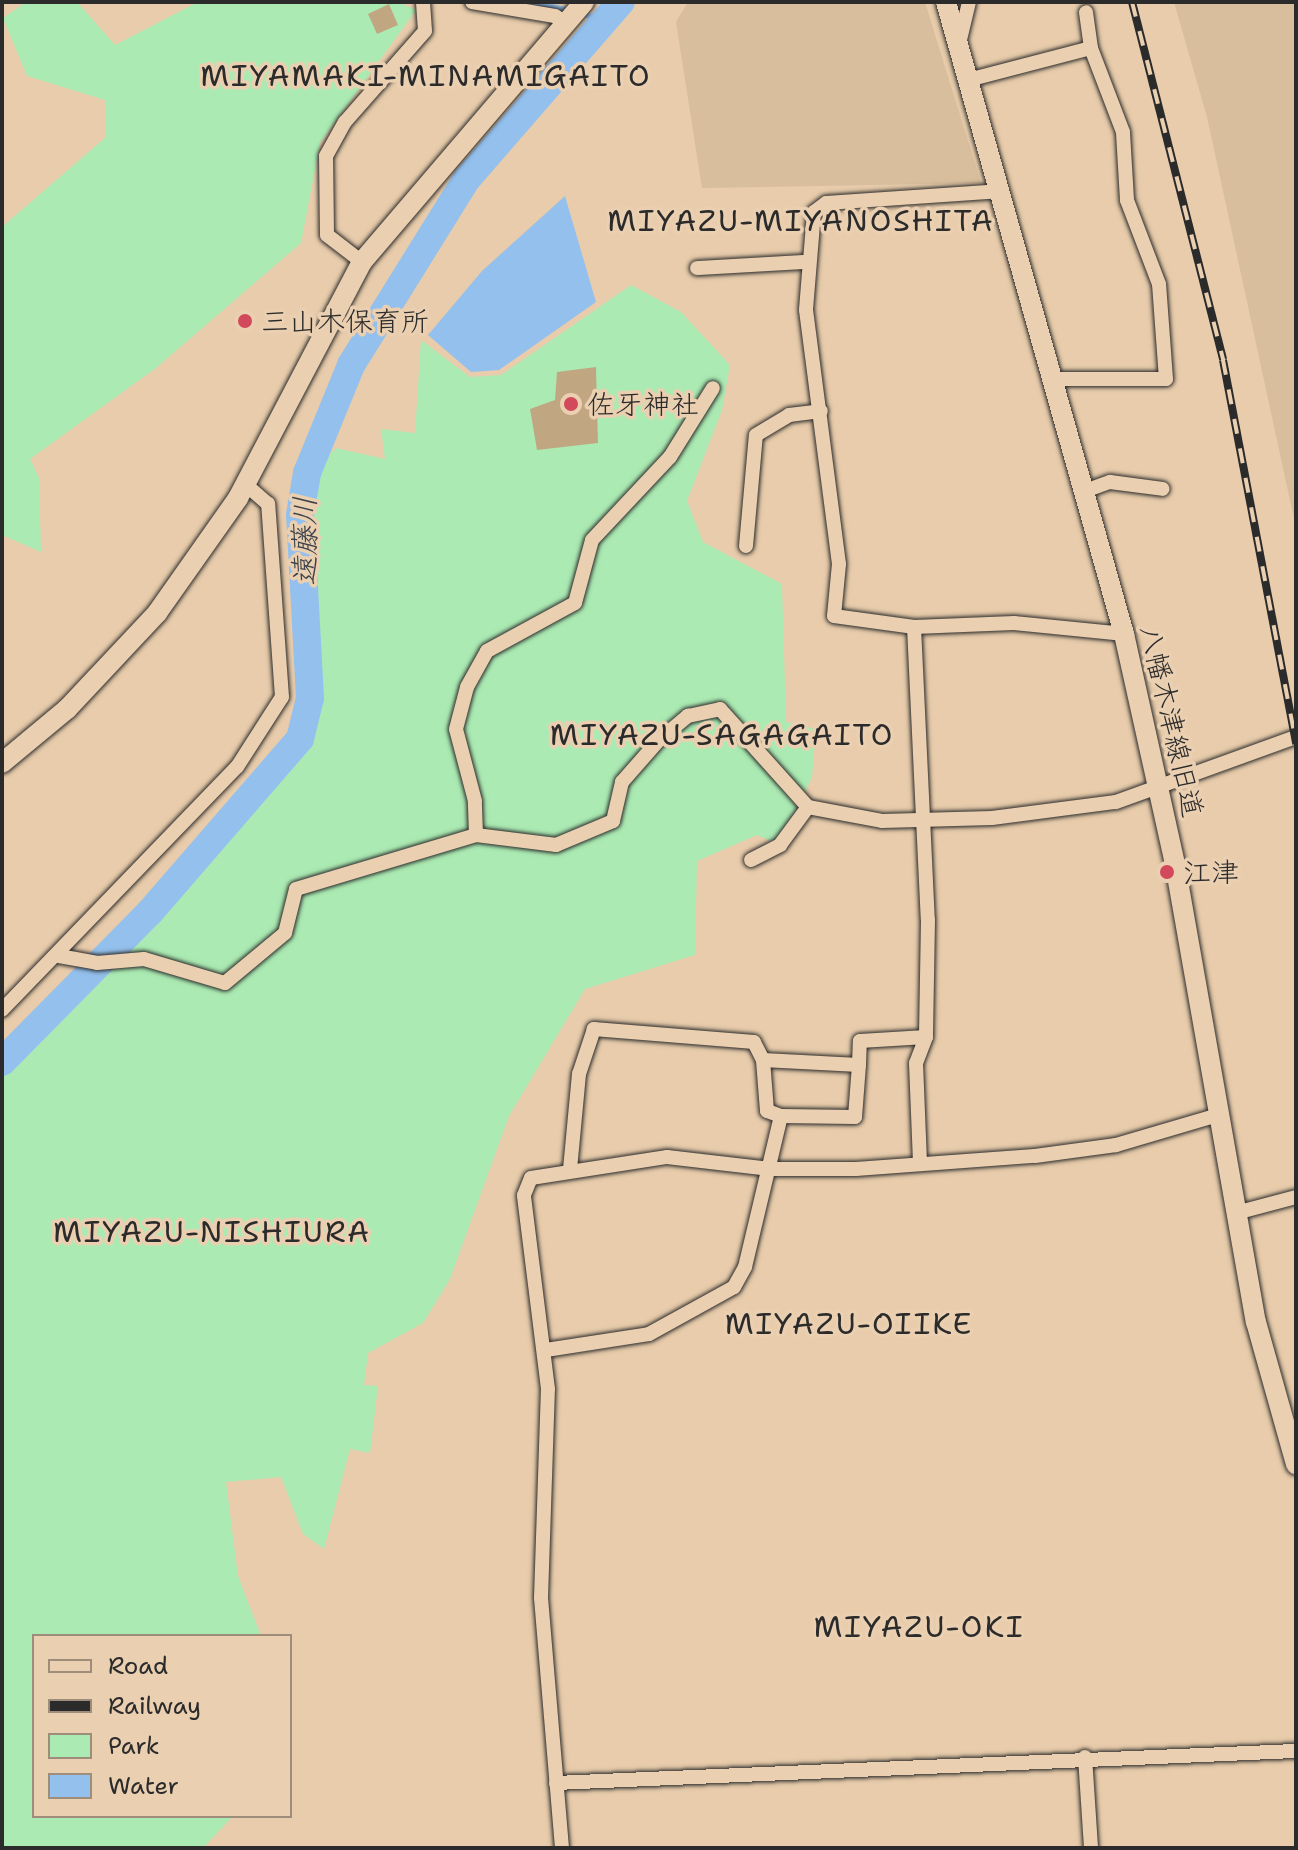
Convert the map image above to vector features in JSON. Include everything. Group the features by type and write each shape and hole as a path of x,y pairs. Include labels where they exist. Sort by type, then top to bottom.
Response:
{"street":[{"path":"362,262 327,235 326,156 345,122 425,31 423,2"},
{"path":"472,2 555,16 566,23"},
{"path":"2,763 76,700 157,613 245,484 362,262 584,2"},
{"name":"八幡木津線旧道","path":"946,2 1002,191 1050,379 1124,634 1158,784 1256,1322 1296,1464"},
{"path":"958,49 969,2"},
{"path":"1050,379 1166,379 1159,284 1127,200 1123,132 1091,48 1086,12"},
{"path":"968,80 1091,48"},
{"path":"1002,191 826,203 814,212 805,262 839,564 834,616 914,627 1014,623 1124,634"},
{"path":"697,268 805,262"},
{"path":"476,835 475,801 456,729 467,687 487,651 575,603 592,540 670,457 713,388"},
{"path":"746,546 756,435 789,415 821,411"},
{"path":"1082,492 1110,482 1163,489"},
{"path":"2,1010 59,956 122,880 237,767 282,697 268,504 245,484"},
{"path":"914,627 926,1037 916,1063 920,1163"},
{"path":"59,956 97,963 144,959 225,983 285,933 296,889 476,835 556,845 613,821 622,782 659,740 688,716 720,709 808,807 921,822 1116,802 1158,784 1296,737"},
{"path":"751,860 780,845 808,807"},
{"path":"570,1169 579,1074 594,1029 754,1042 763,1060 767,1111 781,1116 855,1117 860,1041 926,1037"},
{"path":"763,1060 859,1065"},
{"path":"562,1848 541,1598 546,1350 524,1195 531,1178 570,1169 667,1157 770,1169 920,1163 1116,1145 1218,1115"},
{"path":"546,1350 649,1334 734,1287 770,1169 781,1116"},
{"path":"1236,1213 1296,1197"},
{"path":"556,1783 1085,1757 1296,1751"},
{"path":"1085,1757 1091,1848"}],"shaded area":[{"path":"688,2 925,2 981,183 702,188 676,22"},
{"path":"1174,2 1296,2 1296,528 1207,117"}],"green space":[{"path":"26,2 77,2 115,45 198,2 398,2 416,10 320,143 301,243 156,368 30,459 39,478 41,552 2,535 2,227 106,137 105,100 27,76 3,18"},
{"path":"631,285 681,312 730,365 722,410 687,501 703,542 782,584 786,722 816,729 812,777 780,845 757,835 697,861 695,955 585,989 509,1116 450,1279 423,1323 368,1353 364,1385 378,1386 370,1453 350,1449 324,1549 303,1534 281,1477 226,1482 238,1576 260,1634 32,1634 32,1818 231,1818 203,1848 2,1848 2,1070 158,918 304,748 316,693 307,513 317,468 336,448 385,459 381,429 415,433 421,340 470,377 501,375"}],"water":[{"path":"565,196 596,302 499,370 471,372 428,335 482,271"}],"building":[{"path":"389,4 398,25 377,34 368,14"},
{"name":"佐牙神社","path":"596,367 598,443 537,450 530,409 555,400 557,372"}],"waterway":[{"path":"533,2 571,10"},
{"name":"遠藤川","path":"2,1062 150,912 300,739 310,698 300,515 307,473 351,365 466,180 621,2"},
{"path":"580,13 605,20"}],"railway":[{"path":"1132,2 1223,360 1296,744"}],"place":[{"name":"三山木保育所","path":"245,321"},
{"name":"佐牙神社","path":"571,404"},
{"name":"江津","path":"1167,872"}],"district":[{"name":"MIYAMAKI-MINAMIGAITO","path":"426,76"},
{"name":"MIYAZU-MIYANOSHITA","path":"801,221"},
{"name":"MIYAZU-SAGAGAITO","path":"722,735"},
{"name":"MIYAZU-NISHIURA","path":"212,1232"},
{"name":"MIYAZU-OIIKE","path":"849,1324"},
{"name":"MIYAZU-OKI","path":"919,1627"}]}
